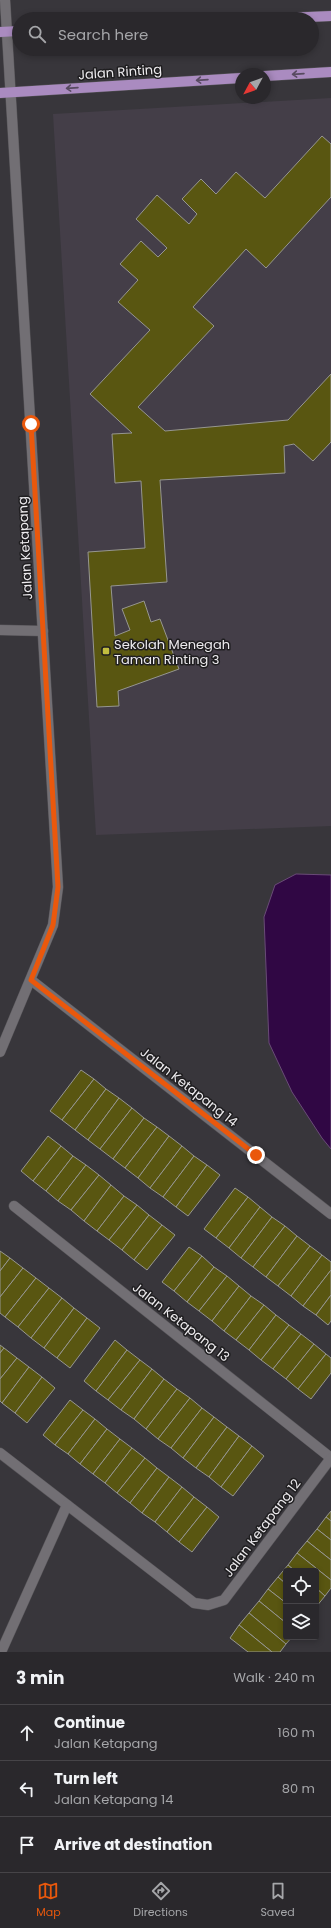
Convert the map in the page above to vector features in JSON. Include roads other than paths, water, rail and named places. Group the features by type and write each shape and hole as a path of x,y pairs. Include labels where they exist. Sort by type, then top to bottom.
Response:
{"main road":[{"path":"319,17 331,16"},
{"path":"271,76 331,72"},
{"name":"Jalan Rinting","path":"0,93 235,78"}],"street":[{"name":"Jalan Ketapang","path":"0,1052 53,925 58,887 11,92 3,32 4,0"},
{"path":"0,630 43,631"},
{"name":"Jalan Ketapang 14","path":"31,980 331,1214"},
{"name":"Jalan Ketapang 13","path":"14,1206 331,1458"},
{"path":"0,1453 67,1505 1,1652"},
{"name":"Jalan Ketapang 12","path":"67,1505 194,1603 208,1605 224,1600 331,1458"}],"place":[{"name":"Sekolah Menegah Taman Rinting 3","path":"106,651"}]}
